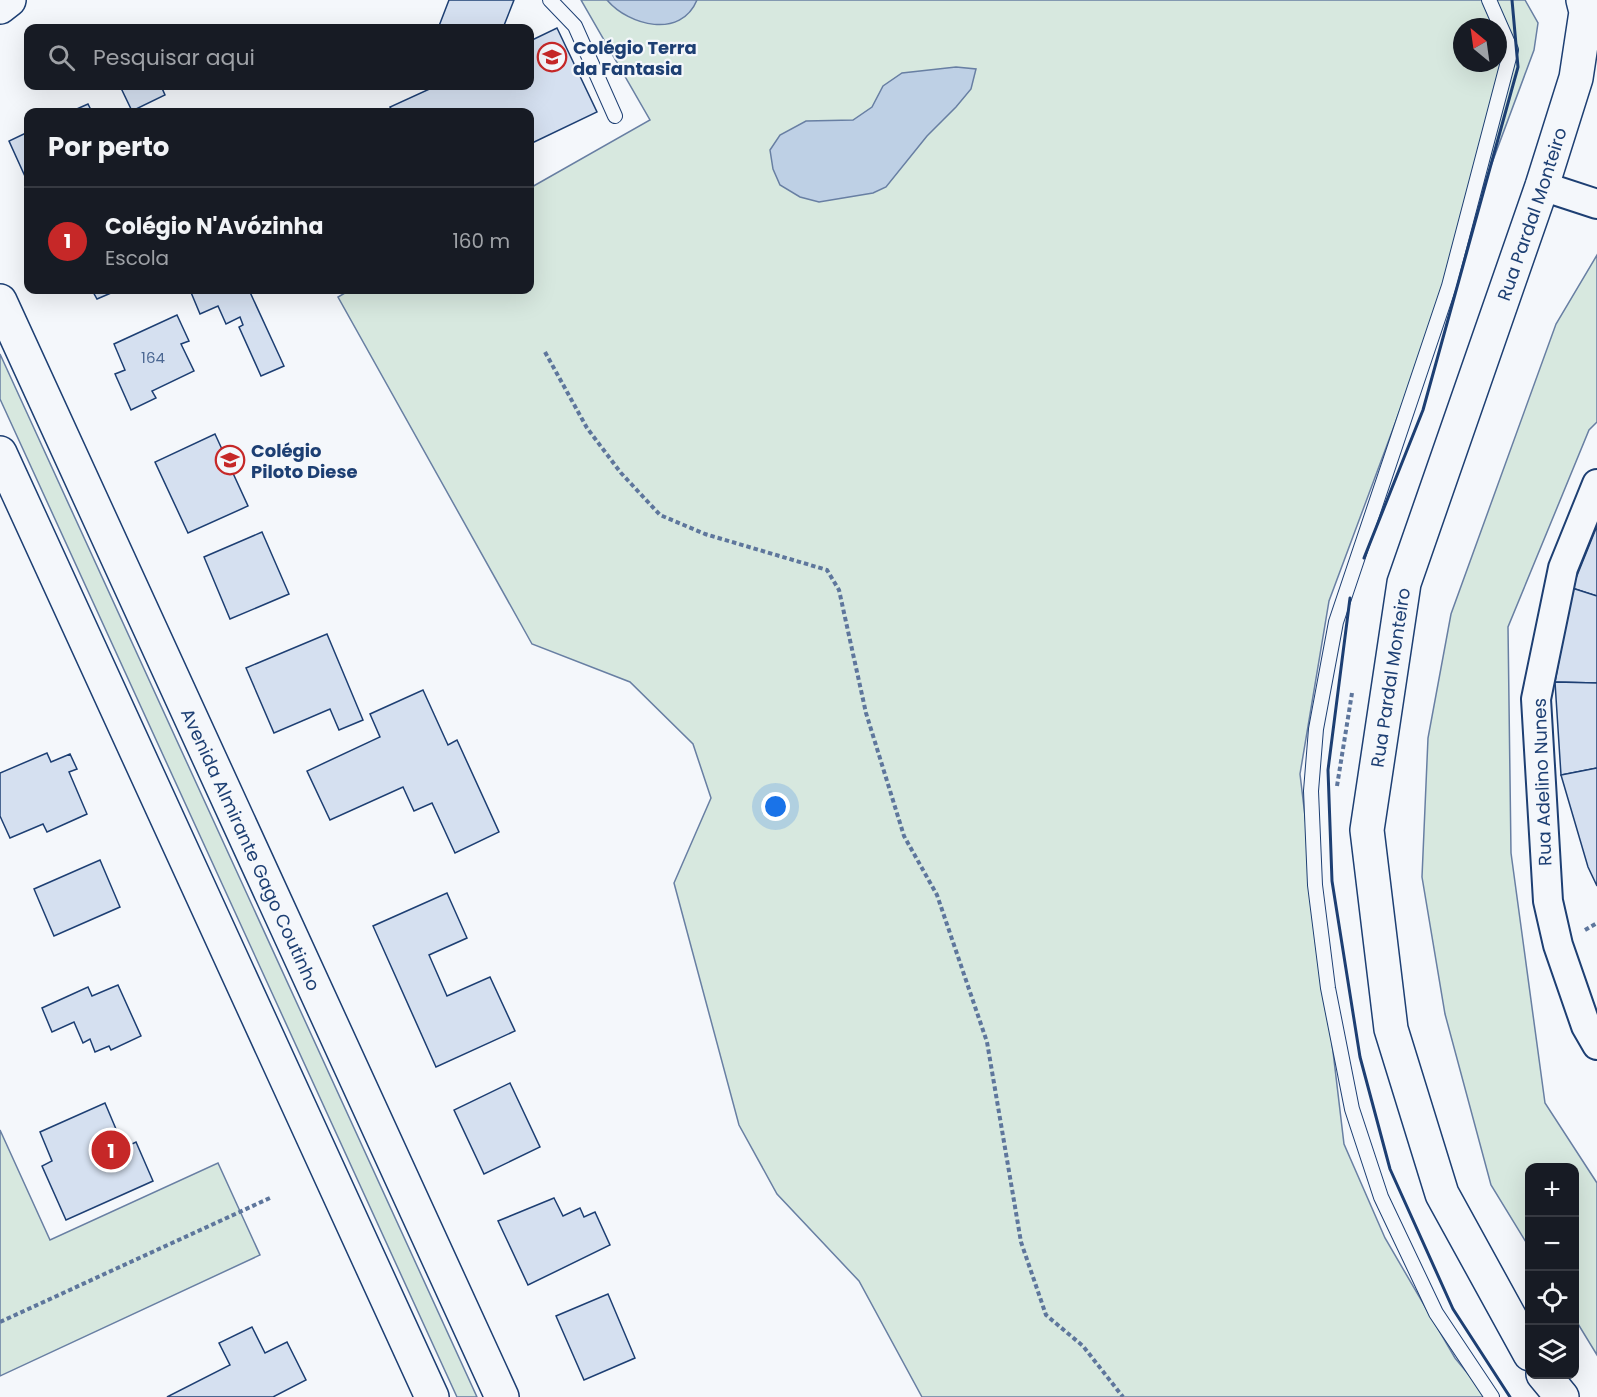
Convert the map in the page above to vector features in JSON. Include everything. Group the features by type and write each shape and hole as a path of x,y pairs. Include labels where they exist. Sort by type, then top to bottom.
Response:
{"main road":[{"path":"0,7 9,0"},
{"name":"Rua Pardal Monteiro","path":"1525,1345 1442,1194 1391,1029 1367,830 1404,582 1542,186 1576,78 1586,12 1583,0"},
{"name":"Avenida Almirante Gago Coutinho","path":"0,301 501,1397"},
{"path":"0,453 432,1397"},
{"path":"1547,1379 1562,1397"}],"street":[{"path":"1542,186 1597,204"},
{"name":"Rua Adelino Nunes","path":"1597,484 1563,568 1536,699 1548,901 1558,945 1586,1026 1597,1045"}],"lane":[{"path":"550,0 575,26 615,116"},
{"path":"1489,0 1511,50 1449,286 1336,622 1316,729 1311,791 1316,897 1328,988 1352,1109 1381,1197 1436,1313 1492,1397"}],"path":[{"path":"545,352 587,428 621,473 660,515 705,534 827,570 839,590 866,713 882,770 904,836 937,895 987,1042 1021,1242 1046,1315 1083,1346 1123,1397"},
{"path":"1335,792 1352,691"},
{"path":"0,1322 270,1198"}],"shaded area":[{"path":"581,0 1525,0 1538,23 1534,50 1329,601 1300,774 1344,1144 1385,1238 1455,1358 1487,1397 922,1397 859,1281 777,1194 739,1125 674,883 711,798 693,744 630,682 532,644 338,297 343,294 534,294 534,186 650,120"},
{"path":"1597,255 1597,422 1589,430 1508,627 1511,853 1545,1103 1597,1183 1597,1355 1579,1326 1579,1163 1525,1163 1525,1240 1491,1185 1445,1014 1422,877 1428,738 1451,614 1556,324"},
{"path":"0,354 477,1397 457,1397 0,399"},
{"path":"0,1130 50,1240 218,1163 260,1255 0,1376"}],"water":[{"path":"607,0 697,0 689,12 679,20 667,24 654,24 641,22 628,16"},
{"path":"956,67 976,69 971,89 927,136 886,187 873,193 819,202 800,197 780,185 773,169 770,150 780,135 806,121 853,120 872,107 883,86 902,73"}],"building":[{"path":"449,0 514,0 505,24 440,24"},
{"path":"557,28 597,112 534,142 534,108 390,107 427,90 534,90 534,39"},
{"path":"122,90 163,90 165,95 138,108 131,108"},
{"path":"24,134 24,174 9,141"},
{"path":"94,294 109,294 97,299"},
{"path":"192,294 251,294 284,366 261,376 239,327 243,325 240,317 226,324 218,306 200,314"},
{"path":"177,315 189,341 181,344 194,371 152,391 156,398 131,410 115,374 125,370 114,344"},
{"path":"215,434 248,506 188,533 155,462"},
{"path":"1597,526 1597,596 1572,588"},
{"path":"262,532 289,594 230,619 204,557"},
{"path":"1572,588 1597,596 1597,683 1555,682"},
{"path":"327,634 363,720 339,730 330,709 274,733 246,668"},
{"path":"1555,682 1597,683 1597,768 1561,775"},
{"path":"423,690 448,745 457,740 499,832 455,853 432,803 414,811 403,787 330,820 307,771 380,737 370,714"},
{"path":"47,753 51,762 70,754 77,769 69,772 87,814 47,832 43,824 10,838 0,816 0,773"},
{"path":"1597,768 1597,886 1588,867 1561,775"},
{"path":"100,860 120,907 54,936 34,889"},
{"path":"447,893 467,938 429,955 447,996 490,977 515,1031 436,1067 373,926"},
{"path":"118,985 141,1036 111,1050 109,1046 95,1052 90,1039 83,1043 74,1022 52,1032 42,1008 88,987 92,996"},
{"path":"510,1083 540,1147 484,1174 454,1110"},
{"path":"105,1103 124,1148 136,1142 153,1181 66,1220 42,1166 52,1161 40,1132"},
{"path":"554,1198 563,1216 580,1208 584,1217 595,1212 610,1245 528,1285 498,1221"},
{"path":"608,1294 635,1358 584,1380 556,1316"},
{"path":"252,1327 265,1353 287,1342 306,1380 273,1397 167,1397 230,1365 219,1343"}],"wall":[{"path":"1364,558 1423,410 1518,67 1512,0"},
{"path":"1350,598 1328,770 1332,881 1360,1057 1390,1169 1453,1309 1510,1397"}],"place":[{"name":"Colégio Terra da Fantasia","path":"552,57"},
{"name":"Colégio Piloto Diese","path":"230,460"},
{"name":"Colégio N'Avózinha","path":"111,1150"}]}
